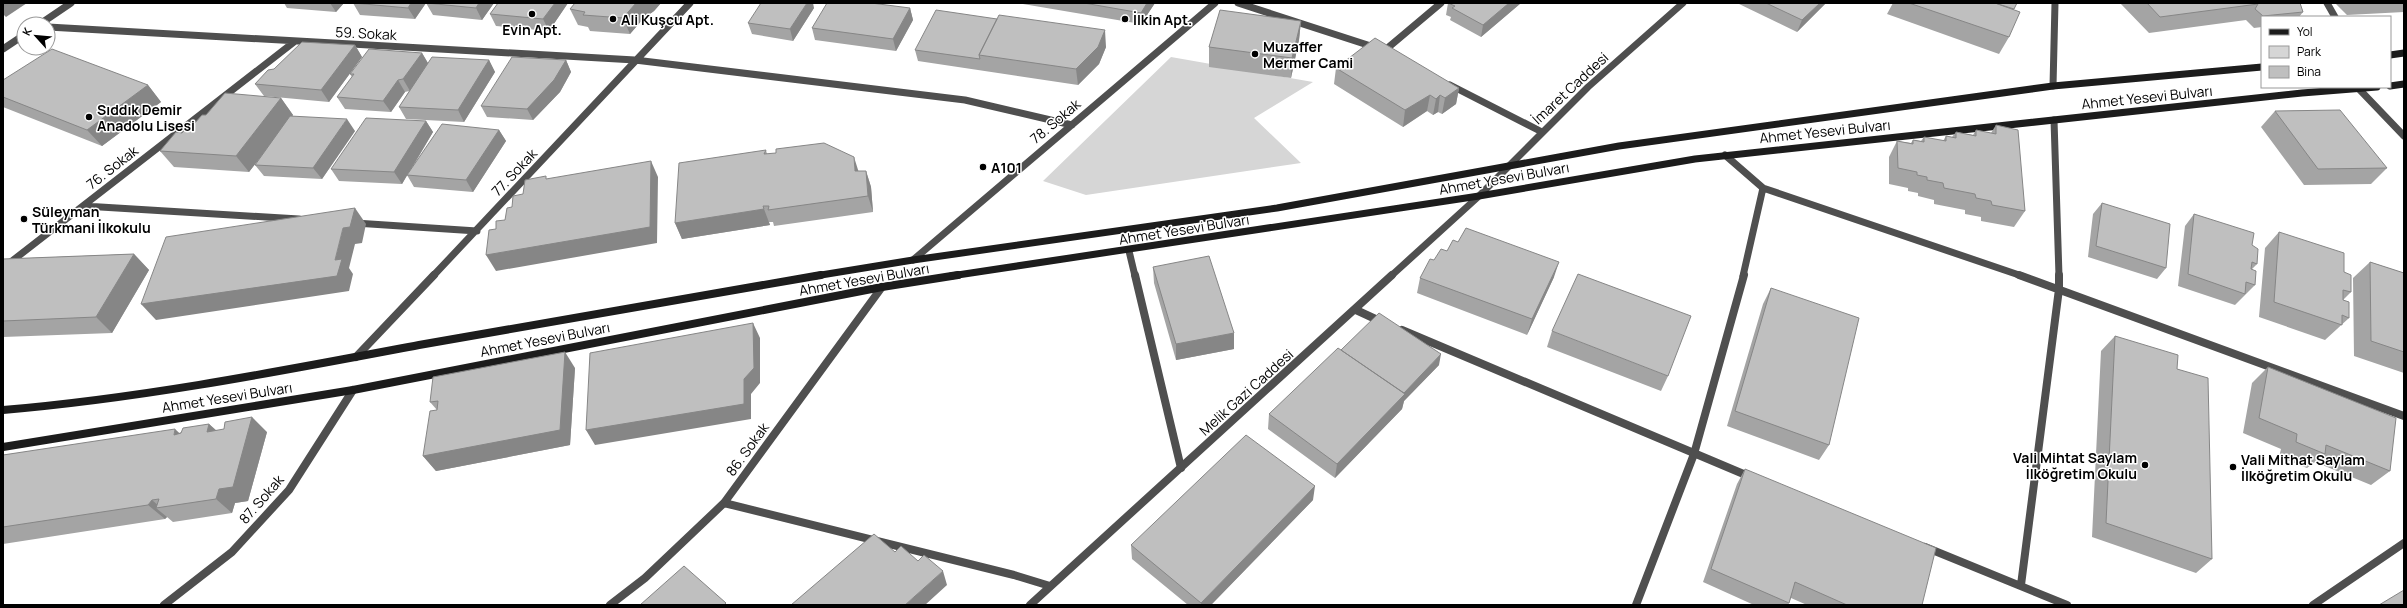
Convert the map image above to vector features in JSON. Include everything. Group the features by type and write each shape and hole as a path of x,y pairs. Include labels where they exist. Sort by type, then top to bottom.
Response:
{"main road":[{"path":"2391,54 2404,53"},
{"name":"Ahmet Yesevi Bulvarı","path":"3,410 127,395 356,357 573,317 913,260 1277,208 1619,146 2053,86 2261,67"},
{"path":"2391,86 2404,84"},
{"name":"Ahmet Yesevi Bulvarı","path":"3,446 353,390 882,288 1479,196 1725,155 2302,93 2368,88"}],"street":[{"path":"52,16 71,3"},
{"name":"77. Sokak","path":"356,357 478,231 635,60 690,3"},
{"name":"78. Sokak","path":"913,260 1215,3"},
{"path":"1238,3 1388,53 1441,3"},
{"name":"İmaret Caddesi","path":"1479,196 1508,165 1588,87 1683,3"},
{"path":"2053,86 2055,3"},
{"path":"2327,3 2334,16"},
{"name":"59. Sokak","path":"56,27 635,60 965,100 1072,125"},
{"path":"3,49 16,40"},
{"name":"76. Sokak","path":"3,268 294,42"},
{"path":"1443,82 1542,132"},
{"path":"2359,89 2404,136"},
{"path":"2021,585 2059,288 2054,120"},
{"path":"1725,155 1763,188 2059,288 2404,416"},
{"path":"1636,605 1694,454 1743,278 1763,188"},
{"name":"Melik Gazi Caddesi","path":"1031,604 1356,310 1479,196"},
{"path":"84,206 306,220"},
{"path":"345,222 478,231"},
{"path":"1129,251 1181,468"},
{"name":"86. Sokak","path":"610,605 645,578 724,503 882,288"},
{"path":"1356,310 1759,481"},
{"name":"87. Sokak","path":"164,605 232,552 289,490 353,390"},
{"path":"724,503 1050,586"},
{"path":"2313,605 2404,543"},
{"path":"1919,544 2021,585 2066,605"}],"green space":[{"path":"1171,57 1313,82 1254,118 1301,163 1086,195 1043,181"}],"building":[{"path":"353,3 411,3 408,8"},
{"path":"426,3 479,3 476,8"},
{"path":"498,3 555,3 543,19 490,14"},
{"path":"575,3 636,3 623,18 583,15 585,12 570,9"},
{"path":"761,3 807,3 790,29 748,23"},
{"path":"827,3 871,3 910,8 893,39 812,28"},
{"path":"1084,3 1147,3 1141,13"},
{"path":"1448,3 1509,3 1483,25 1452,8 1455,6"},
{"path":"1766,3 1820,3 1802,20"},
{"path":"1909,3 1995,3 2020,12 2009,37"},
{"path":"1995,3 2017,3 2014,9"},
{"path":"2147,3 2257,3 2258,4 2160,17"},
{"path":"2257,3 2300,3 2303,12 2263,16 2255,9 2258,4"},
{"path":"936,10 997,19 979,55 980,59 915,50"},
{"path":"1220,10 1301,21 1292,58 1209,47"},
{"path":"999,15 1105,30 1098,47 1076,69 979,55"},
{"path":"1375,38 1459,88 1445,98 1440,95 1436,99 1430,95 1405,110 1336,68"},
{"path":"302,42 355,45 321,90 255,84 268,70 274,69"},
{"path":"369,49 422,53 403,79 398,80 383,101 337,97 354,74 350,74"},
{"path":"56,50 148,85 87,130 3,97 3,80 41,56 56,56"},
{"path":"432,57 489,60 458,110 399,107"},
{"path":"512,57 566,60 554,80 527,109 481,106"},
{"path":"225,93 281,98 236,156 160,151 176,132 182,133 190,124 194,124 202,115 206,115"},
{"path":"2340,110 2387,168 2318,169 2275,111"},
{"path":"290,116 347,119 313,168 255,165"},
{"path":"366,118 426,121 394,172 331,169"},
{"path":"442,124 499,130 466,180 407,175"},
{"path":"1996,125 2018,130 2025,211 1992,205 1991,201 1976,198 1975,194 1944,188 1943,183 1927,180 1927,177 1917,175 1917,172 1898,168 1897,141 1913,144 1913,140 1924,142 1924,137 1946,141 1946,136 1956,138 1956,132 1976,136 1976,130 1996,134"},
{"path":"824,143 854,157 855,171 866,171 868,196 768,210 769,206 763,206 764,209 675,223 679,163 766,150 764,154 776,153 776,149"},
{"path":"651,161 650,227 486,255 489,230 496,229 496,221 505,220 507,208 512,207 513,196 523,194 525,180 546,176 546,179"},
{"path":"2102,203 2170,224 2166,268 2096,246"},
{"path":"355,208 350,227 343,228 335,260 342,259 337,276 141,304 166,237"},
{"path":"2194,214 2254,233 2252,245 2258,249 2257,264 2252,262 2251,269 2256,271 2255,285 2246,282 2245,294 2188,274"},
{"path":"1466,228 1559,262 1532,319 1420,278 1430,259 1434,260 1441,249 1447,251 1453,240 1458,242"},
{"path":"2279,232 2344,253 2344,272 2351,275 2351,292 2343,290 2343,300 2349,302 2349,318 2342,315 2342,325 2274,302"},
{"path":"134,254 96,317 3,321 3,259"},
{"path":"1209,256 1234,333 1176,344 1153,267"},
{"path":"2370,262 2404,273 2404,352 2371,341"},
{"path":"1578,274 1691,316 1668,376 1552,331"},
{"path":"1771,288 1859,318 1829,445 1735,411"},
{"path":"1379,313 1441,354 1404,393 1341,350"},
{"path":"753,323 754,368 744,379 744,404 586,430 590,353"},
{"name":"Vali Mihtat Saylam İlköğretim Okulu","path":"2115,336 2178,355 2177,369 2208,378 2212,559 2106,523"},
{"path":"1338,348 1405,394 1337,464 1269,414"},
{"path":"565,352 560,430 423,456 430,411 437,410 438,401 430,402 433,377"},
{"path":"2268,367 2396,418 2390,471 2326,445 2325,454 2296,442 2297,434 2259,418"},
{"path":"252,417 233,487 219,489 216,499 156,508 159,499 152,500 148,505 3,527 3,455 175,429 174,435 181,433 183,428 209,424 207,432 224,429 225,422"},
{"path":"1246,435 1315,486 1201,603 1131,545"},
{"path":"1745,469 1936,548 1922,605 1847,605 1795,582 1789,603 1711,569"},
{"path":"874,534 895,552 901,546 918,561 924,555 943,571 905,605 791,605"},
{"path":"684,566 726,603 724,605 640,605"},
{"path":"2404,590 2404,605 2379,605"}],"place":[{"name":"Evin Apt.","path":"532,14"},
{"name":"Ali Kuşcu Apt.","path":"613,19"},
{"name":"İlkin Apt.","path":"1125,19"},
{"name":"Muzaffer Mermer Cami","path":"1255,54"},
{"name":"Sıddık Demir Anadolu Lisesi","path":"89,117"},
{"name":"A101","path":"983,167"},
{"name":"Süleyman Türkmani İlkokulu","path":"24,219"},
{"name":"Vali Mihtat Saylam İlköğretim Okulu","path":"2145,465"},
{"name":"Vali Mithat Saylam İlköğretim Okulu","path":"2233,467"}]}
